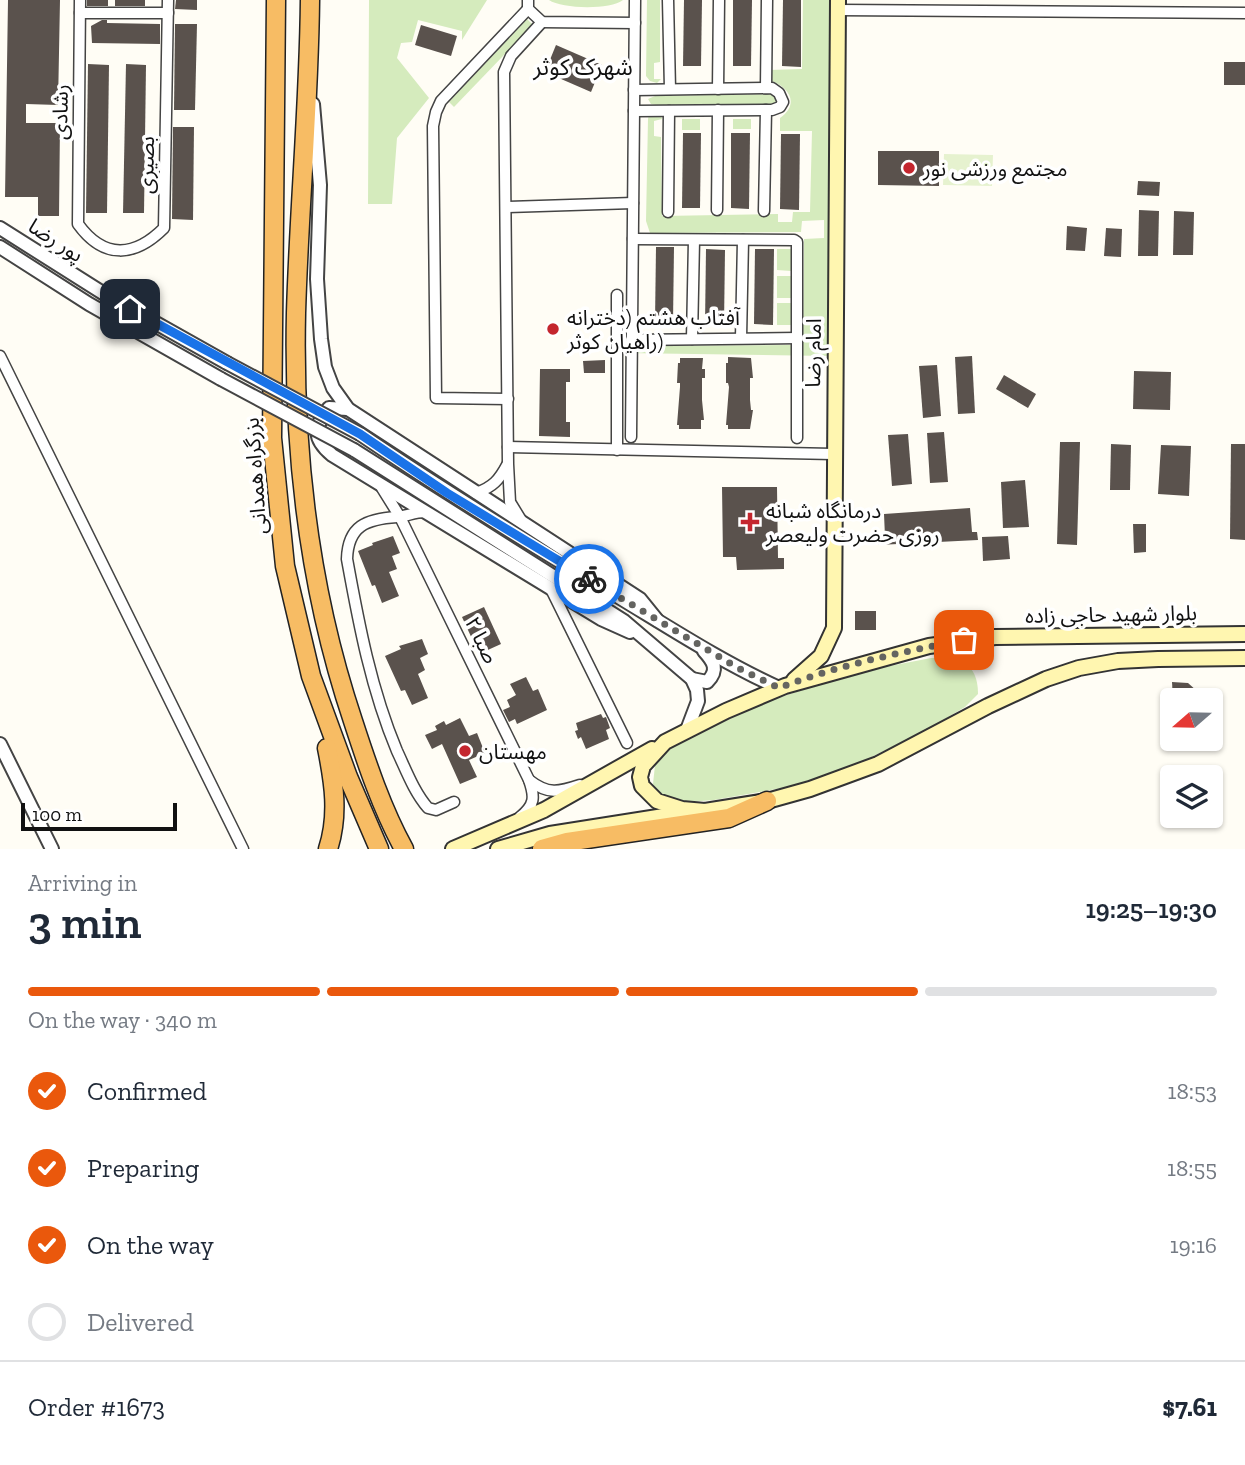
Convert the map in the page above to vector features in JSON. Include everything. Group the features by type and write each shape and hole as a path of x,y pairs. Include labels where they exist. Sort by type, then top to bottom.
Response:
{"highway":[{"name":"بزرگراه همدانی","path":"276,0 272,438 285,566 311,676 348,777 379,849"},
{"path":"310,0 296,314 299,436 308,533 323,618 337,674 369,769 404,849"},
{"path":"311,676 333,776 335,829 328,849"},
{"path":"542,849 567,842 729,818 767,801"}],"main road":[{"name":"امام رضا","path":"782,687 803,674 821,656 834,628 833,454 838,5"},
{"name":"بلوار شهید حاجی زاده","path":"782,687 929,646 995,637 1245,634"},
{"path":"498,849 550,834 644,817 767,801 810,789 878,764 988,706 1046,679 1079,668 1118,661 1245,658"},
{"path":"453,849 544,810 687,730 782,687"},
{"path":"665,742 643,766 640,776 642,786 657,801 668,806 705,811"}],"street":[{"name":"رشادی","path":"78,224 80,0"},
{"name":"بصیری","path":"78,224 94,242 113,250 124,251 147,242 164,228 168,0"},
{"path":"631,437 635,0"},
{"path":"668,0 670,89"},
{"path":"718,89 719,0"},
{"path":"766,88 767,0"},
{"path":"508,399 436,398 433,126 441,101 528,4 542,22"},
{"path":"838,5 1245,13"},
{"path":"80,13 168,13"},
{"path":"527,526 510,502 508,464 504,72 511,57 542,22 635,23"},
{"path":"309,51 320,185 317,279 321,340 325,367 333,388 348,409 640,599 657,620"},
{"path":"634,90 766,88 776,89 783,102 776,109 766,110 634,111"},
{"path":"717,210 718,110"},
{"path":"764,211 766,110"},
{"path":"668,111 668,212"},
{"path":"506,207 633,204"},
{"name":"پور رضا","path":"0,228 106,295 360,434 447,493 699,645 782,687"},
{"path":"633,239 797,242 797,439"},
{"path":"692,339 694,240"},
{"path":"741,338 743,240"},
{"name":"پور رضا","path":"0,247 89,304 354,450 624,621 692,679"},
{"path":"617,295 617,450"},
{"path":"631,340 797,338"},
{"path":"0,356 243,849"},
{"path":"348,409 329,408 320,419 317,436 323,447 332,455 601,619 646,639"},
{"path":"508,447 833,454"},
{"path":"476,493 498,482 508,464"},
{"name":"صبا ۲","path":"379,484 400,517 529,780"},
{"path":"425,512 363,524 353,533 348,544 347,559 371,677 406,771 428,808 436,810 454,802"},
{"path":"551,589 627,743"},
{"path":"692,679 707,682 715,669 713,661 699,645"},
{"path":"687,730 698,701 692,679"},
{"path":"0,744 52,849"},
{"path":"529,780 544,791 555,791 601,778"},
{"path":"508,825 523,815 534,800 529,780"}],"green space":[{"path":"369,0 487,0 462,40 462,31 418,20 412,42 401,43 397,58 429,98 397,138 392,204 368,204"},
{"path":"549,0 623,0 608,5 586,7 564,5"},
{"path":"647,0 660,0 660,62 654,63 654,79 661,79 657,83 646,76"},
{"path":"803,0 831,0 829,356 625,353 621,349 625,346 790,345 799,349 803,346 804,239 824,238 824,220 802,221 801,232 658,233 650,233 646,221 649,115 661,116 662,119 654,121 654,136 661,137 662,216 778,214 778,222 792,222 793,212 810,212 812,131 780,131 780,118 790,107 790,96 782,86 769,80 769,70 802,69"},
{"path":"527,19 533,25 454,107 449,102"},
{"path":"773,94 777,98 775,105 656,105 651,104 648,99 655,96"},
{"path":"682,119 700,119 700,130 682,130"},
{"path":"733,119 751,119 751,129 733,129"},
{"path":"944,154 993,155 992,186 943,185"},
{"path":"777,249 791,249 791,271 777,270"},
{"path":"777,276 791,276 791,298 777,298"},
{"path":"777,303 791,303 791,325 777,325"},
{"path":"931,658 950,659 965,664 974,674 978,694 965,707 923,732 859,763 794,786 714,800 689,802 667,797 656,791 653,784 655,765 667,749 693,733 760,704 854,673"}],"building":[{"path":"8,0 60,0 58,105 26,104 26,123 60,123 59,216 38,216 38,197 5,197"},
{"path":"87,0 108,0 108,6 87,6"},
{"path":"115,0 145,0 145,6 115,6"},
{"path":"176,0 197,0 197,10 175,9"},
{"path":"684,0 702,0 701,66 683,66"},
{"path":"733,0 752,0 751,66 733,66"},
{"path":"783,0 801,0 801,67 782,66"},
{"path":"107,20 107,23 160,24 160,44 92,43 91,26"},
{"path":"175,24 197,24 195,110 174,110"},
{"path":"421,25 457,36 451,56 415,45"},
{"path":"556,45 602,65 591,92 545,72"},
{"path":"1224,62 1245,62 1245,85 1224,85"},
{"path":"88,64 109,65 107,213 86,213"},
{"path":"126,64 146,65 144,213 123,213"},
{"path":"173,127 194,127 193,220 172,219"},
{"path":"683,133 701,133 700,208 682,208"},
{"path":"731,133 750,133 749,209 731,208"},
{"path":"781,134 800,134 799,210 780,209"},
{"name":"مجتمع ورزشی نور","path":"878,151 939,151 939,186 878,185"},
{"path":"1138,181 1160,182 1159,196 1137,195"},
{"path":"1139,210 1159,211 1158,256 1138,256"},
{"path":"1174,211 1194,212 1193,255 1173,255"},
{"path":"1067,226 1087,228 1085,251 1066,250"},
{"path":"1106,228 1122,229 1121,257 1104,256"},
{"path":"656,247 674,247 673,322 655,322"},
{"path":"706,249 725,250 724,325 705,325"},
{"path":"755,249 774,249 773,325 754,324"},
{"path":"972,356 975,413 958,414 955,357"},
{"path":"728,357 751,358 753,378 750,378 750,400 753,410 750,429 728,429 726,425"},
{"path":"680,358 703,358 704,420 701,420 701,429 679,429 677,425"},
{"path":"605,360 605,373 584,373 583,361"},
{"path":"937,365 941,416 923,418 919,366"},
{"path":"540,369 570,369 570,382 566,382 566,422 570,422 570,437 539,436"},
{"path":"1134,371 1171,372 1170,410 1133,409"},
{"path":"1004,375 1036,394 1028,408 996,389"},
{"path":"944,432 948,482 930,483 927,433"},
{"path":"908,434 912,484 892,486 888,435"},
{"path":"1060,442 1080,442 1077,545 1057,544"},
{"path":"1111,444 1131,445 1130,490 1110,490"},
{"path":"1231,444 1245,444 1245,540 1230,539"},
{"path":"1161,445 1191,446 1189,496 1158,494"},
{"path":"1025,480 1029,527 1003,528 1001,482"},
{"name":"درمانگاه شبانه روزی حضرت ولیعصر","path":"722,487 777,487 778,558 784,558 784,569 737,570 736,557 723,557"},
{"path":"970,508 972,532 977,532 978,540 878,545 878,537 885,537 884,514"},
{"path":"1133,524 1146,524 1146,552 1134,553"},
{"path":"393,536 400,553 392,556 397,569 389,572 399,596 382,603 358,551"},
{"path":"1008,536 1010,559 983,561 982,537"},
{"path":"484,607 501,644 479,654 462,617"},
{"path":"855,611 876,611 876,630 855,630"},
{"path":"422,639 428,654 420,658 425,670 418,674 428,698 412,705 405,690 401,691 385,656 401,649 399,646"},
{"path":"526,677 533,691 538,689 547,710 517,724 515,719 509,722 503,710 510,707 507,700 516,695 510,684"},
{"path":"1172,682 1188,683 1194,688 1172,688"},
{"path":"601,714 603,718 606,717 610,728 606,730 609,739 586,749 581,737 578,739 576,723"},
{"name":"مهستان","path":"460,718 469,736 477,733 485,753 469,760 477,777 460,784 442,744 432,749 425,735 437,730 435,726 444,721 446,725"}],"way so far":[{"path":"589,579 738,668 779,688 871,661 964,640"}],"place":[{"name":"مجتمع ورزشی نور","path":"909,168"},
{"name":"آفتاب هشتم (دخترانه راهیان کوثر)","path":"553,329"},
{"name":"درمانگاه شبانه روزی حضرت ولیعصر","path":"750,522"},
{"name":"مهستان","path":"465,751"}],"district":[{"name":"شهرک کوثر","path":"583,67"}],"route":[{"path":"130,309 360,434 447,493 589,579"}]}
